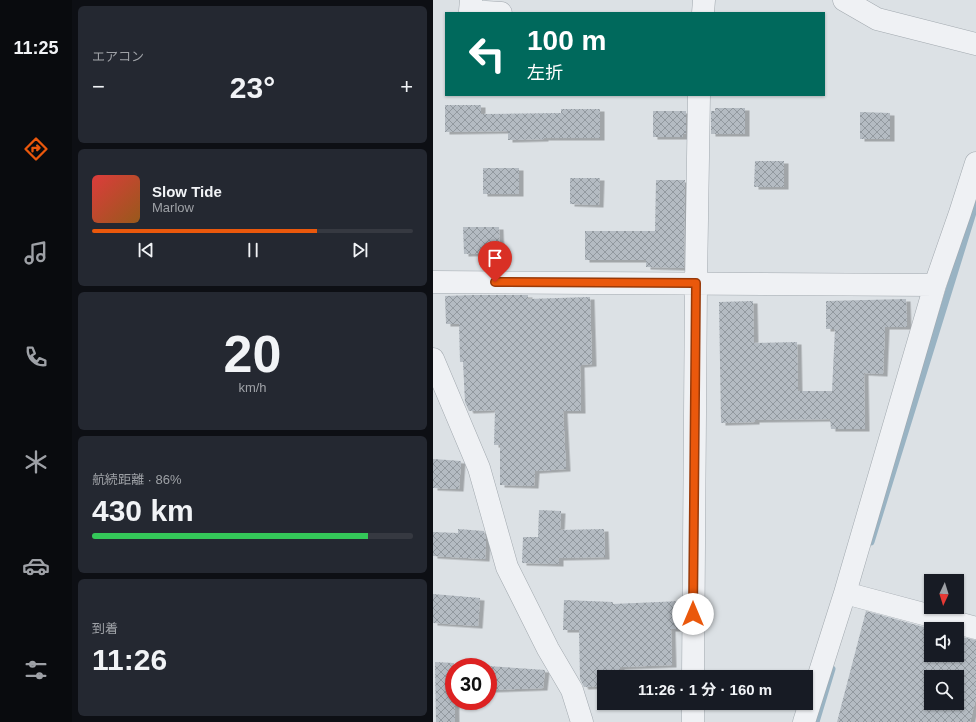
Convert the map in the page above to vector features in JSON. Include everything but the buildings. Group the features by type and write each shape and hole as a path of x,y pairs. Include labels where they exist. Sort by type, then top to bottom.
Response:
{"street":[{"path":"471,0 470,11 486,12"},
{"path":"703,12 704,0"},
{"path":"844,0 877,19 976,44"},
{"path":"693,670 699,96"},
{"path":"804,722 845,593 935,285 968,214 976,163"},
{"path":"433,282 935,285"},
{"path":"433,358 479,468 507,567 548,648 572,690 582,722"},
{"path":"845,593 976,628"},
{"path":"693,710 693,722"}],"waterway":[{"path":"871,542 976,203"},
{"path":"816,722 832,669"}],"route":[{"path":"495,282 696,283 693,614"}]}
